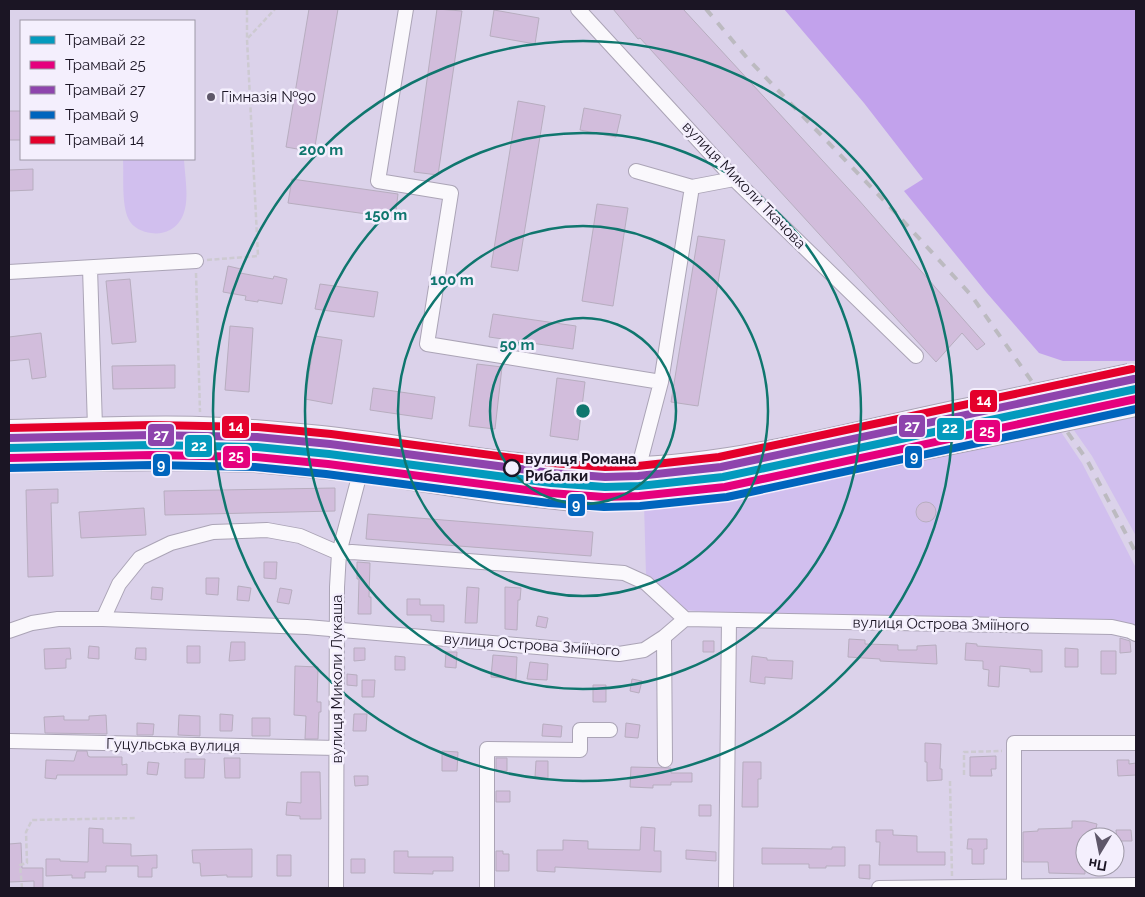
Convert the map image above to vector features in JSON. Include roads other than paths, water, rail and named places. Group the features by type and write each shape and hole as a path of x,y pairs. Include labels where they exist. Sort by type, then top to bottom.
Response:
{"main road":[{"path":"9,429 200,426 322,435 543,465 639,466 703,462 762,451 1133,372"},
{"path":"9,463 179,461 255,463 360,473 500,494 574,502 643,500 701,493 778,480 1136,407"}],"street":[{"path":"406,9 378,182 451,193 427,344 661,382"},
{"name":"вулиця Миколи Ткачова","path":"578,9 734,179 916,356"},
{"path":"636,171 692,187 734,179"},
{"path":"639,466 661,382 692,187"},
{"path":"9,272 196,261"},
{"path":"90,268 95,427"},
{"name":"вулиця Миколи Лукаша","path":"336,888 338,629 336,587 339,553 360,473"},
{"path":"103,620 119,584 140,558 171,543 212,532 267,530 300,536 339,553 352,552 624,573 646,583 685,619"},
{"name":"вулиця Острова Зміїного","path":"9,631 32,623 58,620 103,620 338,629 619,654 644,650 664,637 685,619 1112,627 1136,634"},
{"path":"726,888 729,620"},
{"path":"664,637 665,760"},
{"path":"486,888 487,750 580,750 580,730 610,730"},
{"name":"Гуцульська вулиця","path":"9,741 337,748"},
{"path":"1014,887 1014,743 1136,743"},
{"path":"879,888 1136,885"}],"railway":[{"path":"706,9 748,59 894,211 971,295 1087,460 1136,553"}],"tram line":[{"name":"14","path":"9,428 151,425 258,427 331,434 552,463 605,467 638,466 719,457 1132,369"},
{"name":"27","path":"9,438 151,435 257,437 330,444 551,473 605,477 638,476 721,467 1134,379"},
{"name":"22","path":"9,448 150,445 257,447 329,454 551,483 605,487 639,486 723,477 1136,389"},
{"name":"25","path":"9,458 151,455 256,457 328,464 550,493 604,497 639,496 725,487 1136,399"},
{"name":"9","path":"9,468 151,465 255,467 326,474 549,503 604,507 640,506 727,497 1136,409"}],"place":[{"name":"Гімназія №90","path":"211,97"},
{"name":"вулиця Романа Рибалки","path":"512,468"}]}
